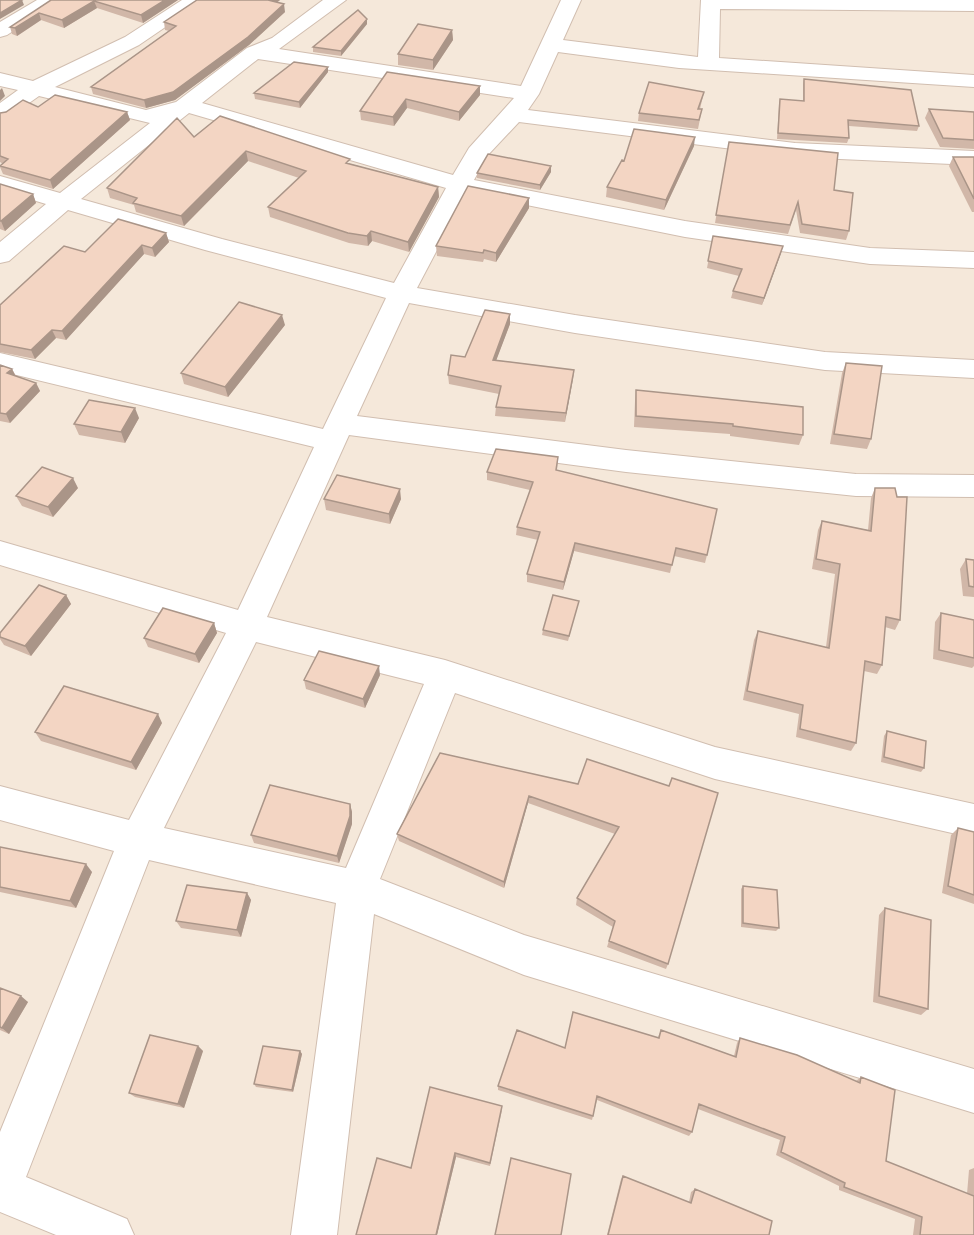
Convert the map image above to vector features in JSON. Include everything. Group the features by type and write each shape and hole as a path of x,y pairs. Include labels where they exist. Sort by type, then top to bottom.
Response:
{"street":[{"path":"0,31 51,0"},
{"path":"0,113 34,88 132,41 195,0"},
{"path":"0,255 64,201 254,52 279,42 336,0"},
{"path":"111,1235 0,1188 138,840 247,626 401,293 477,153 521,105 571,0"},
{"path":"708,63 711,2 974,5"},
{"path":"551,45 708,63 974,81"},
{"path":"254,52 521,105 795,150 974,158"},
{"path":"0,79 146,117 188,106 461,185 685,229 870,256 974,260"},
{"path":"0,183 214,245 401,293 575,324 825,361 974,369"},
{"path":"0,362 336,433 856,485 974,486"},
{"path":"0,553 247,626 445,675 715,763 974,821"},
{"path":"314,1235 357,889 445,675"},
{"path":"0,803 138,840 357,889 524,955 974,1091"}],"shaded area":[{"path":"0,0 974,0 974,1235 0,1235"}],"building":[{"path":"0,0 22,0 0,13"},
{"path":"51,0 165,0 141,15 94,1 62,20 39,13 15,28 10,27"},
{"path":"197,0 268,0 284,4 248,37 173,92 144,100 91,87 176,26 164,22"},
{"path":"358,10 367,19 341,51 313,47"},
{"path":"418,24 452,30 433,60 398,54"},
{"path":"294,62 328,67 299,102 254,93"},
{"path":"387,72 480,86 459,112 406,99 393,117 360,111"},
{"path":"804,79 911,90 919,126 848,120 849,138 778,133 780,99 804,101"},
{"path":"649,82 704,92 698,109 702,109 699,120 639,113"},
{"path":"55,95 127,112 50,180 0,166 8,159 0,156 0,113 6,112 23,100 38,107"},
{"path":"929,109 974,112 974,140 943,138"},
{"path":"220,116 350,159 346,163 438,187 408,242 371,231 367,236 348,233 268,207 306,171 246,151 181,216 133,203 137,198 107,188 177,118 194,137"},
{"path":"634,129 695,137 666,200 607,187 622,160 624,161"},
{"path":"729,142 838,153 834,190 853,193 849,231 802,224 798,202 790,225 716,215"},
{"path":"488,154 551,166 540,185 477,173"},
{"path":"953,157 974,157 974,199"},
{"path":"0,184 33,194 1,221 0,221"},
{"path":"468,186 529,198 496,253 436,246"},
{"path":"118,219 166,233 152,248 142,245 62,331 52,330 31,350 0,344 0,305 64,246 85,252"},
{"path":"713,236 783,246 764,298 733,291 742,269 708,261"},
{"path":"239,302 282,315 225,387 181,373"},
{"path":"485,310 510,314 493,360 574,370 566,413 496,407 501,386 448,375 451,355 465,357"},
{"path":"846,363 882,366 871,439 834,434"},
{"path":"0,365 12,369 7,373 36,383 6,414 0,413"},
{"path":"636,390 803,407 803,435 733,426 733,424 636,416"},
{"path":"89,400 135,408 121,432 74,424"},
{"path":"496,449 558,457 556,470 717,509 707,555 676,548 672,565 575,543 564,582 527,574 540,532 517,527 533,482 487,472"},
{"path":"42,467 73,478 48,507 16,496"},
{"path":"337,475 400,489 389,514 324,499"},
{"path":"875,488 895,488 897,497 907,497 900,620 886,617 882,665 865,661 856,743 800,729 803,705 747,691 758,631 829,648 840,564 816,559 822,521 871,531"},
{"path":"966,559 974,560 974,587 969,586"},
{"path":"39,585 66,595 25,646 0,637 0,633"},
{"path":"553,595 579,601 569,636 543,630"},
{"path":"163,608 214,623 195,654 144,638"},
{"path":"941,613 974,620 974,658 939,650"},
{"path":"319,651 379,666 363,699 304,680"},
{"path":"64,686 158,714 131,762 35,732"},
{"path":"887,731 926,741 924,768 884,757"},
{"path":"440,753 578,784 587,759 669,786 672,778 718,793 668,964 609,941 615,921 577,898 619,827 529,796 504,882 397,834"},
{"path":"270,785 350,804 350,816 337,856 251,835"},
{"path":"958,828 974,832 974,895 948,886"},
{"path":"0,847 86,864 70,901 0,887"},
{"path":"187,885 247,893 237,930 176,921"},
{"path":"743,886 777,890 779,928 743,923"},
{"path":"885,908 931,920 928,1009 879,996"},
{"path":"0,988 21,996 2,1028 0,1027"},
{"path":"573,1012 659,1038 661,1030 736,1057 740,1038 797,1055 860,1083 861,1077 895,1090 886,1161 974,1196 974,1235 920,1235 922,1217 844,1187 845,1183 781,1152 785,1137 699,1104 692,1132 597,1096 593,1116 498,1086 517,1030 565,1048"},
{"path":"150,1035 198,1046 178,1104 129,1093"},
{"path":"263,1046 300,1051 292,1090 254,1084"},
{"path":"430,1087 502,1106 490,1163 455,1153 436,1235 356,1235 377,1158 411,1168"},
{"path":"511,1158 571,1174 561,1235 495,1235"},
{"path":"623,1176 691,1203 695,1189 772,1221 769,1235 608,1235"}]}
